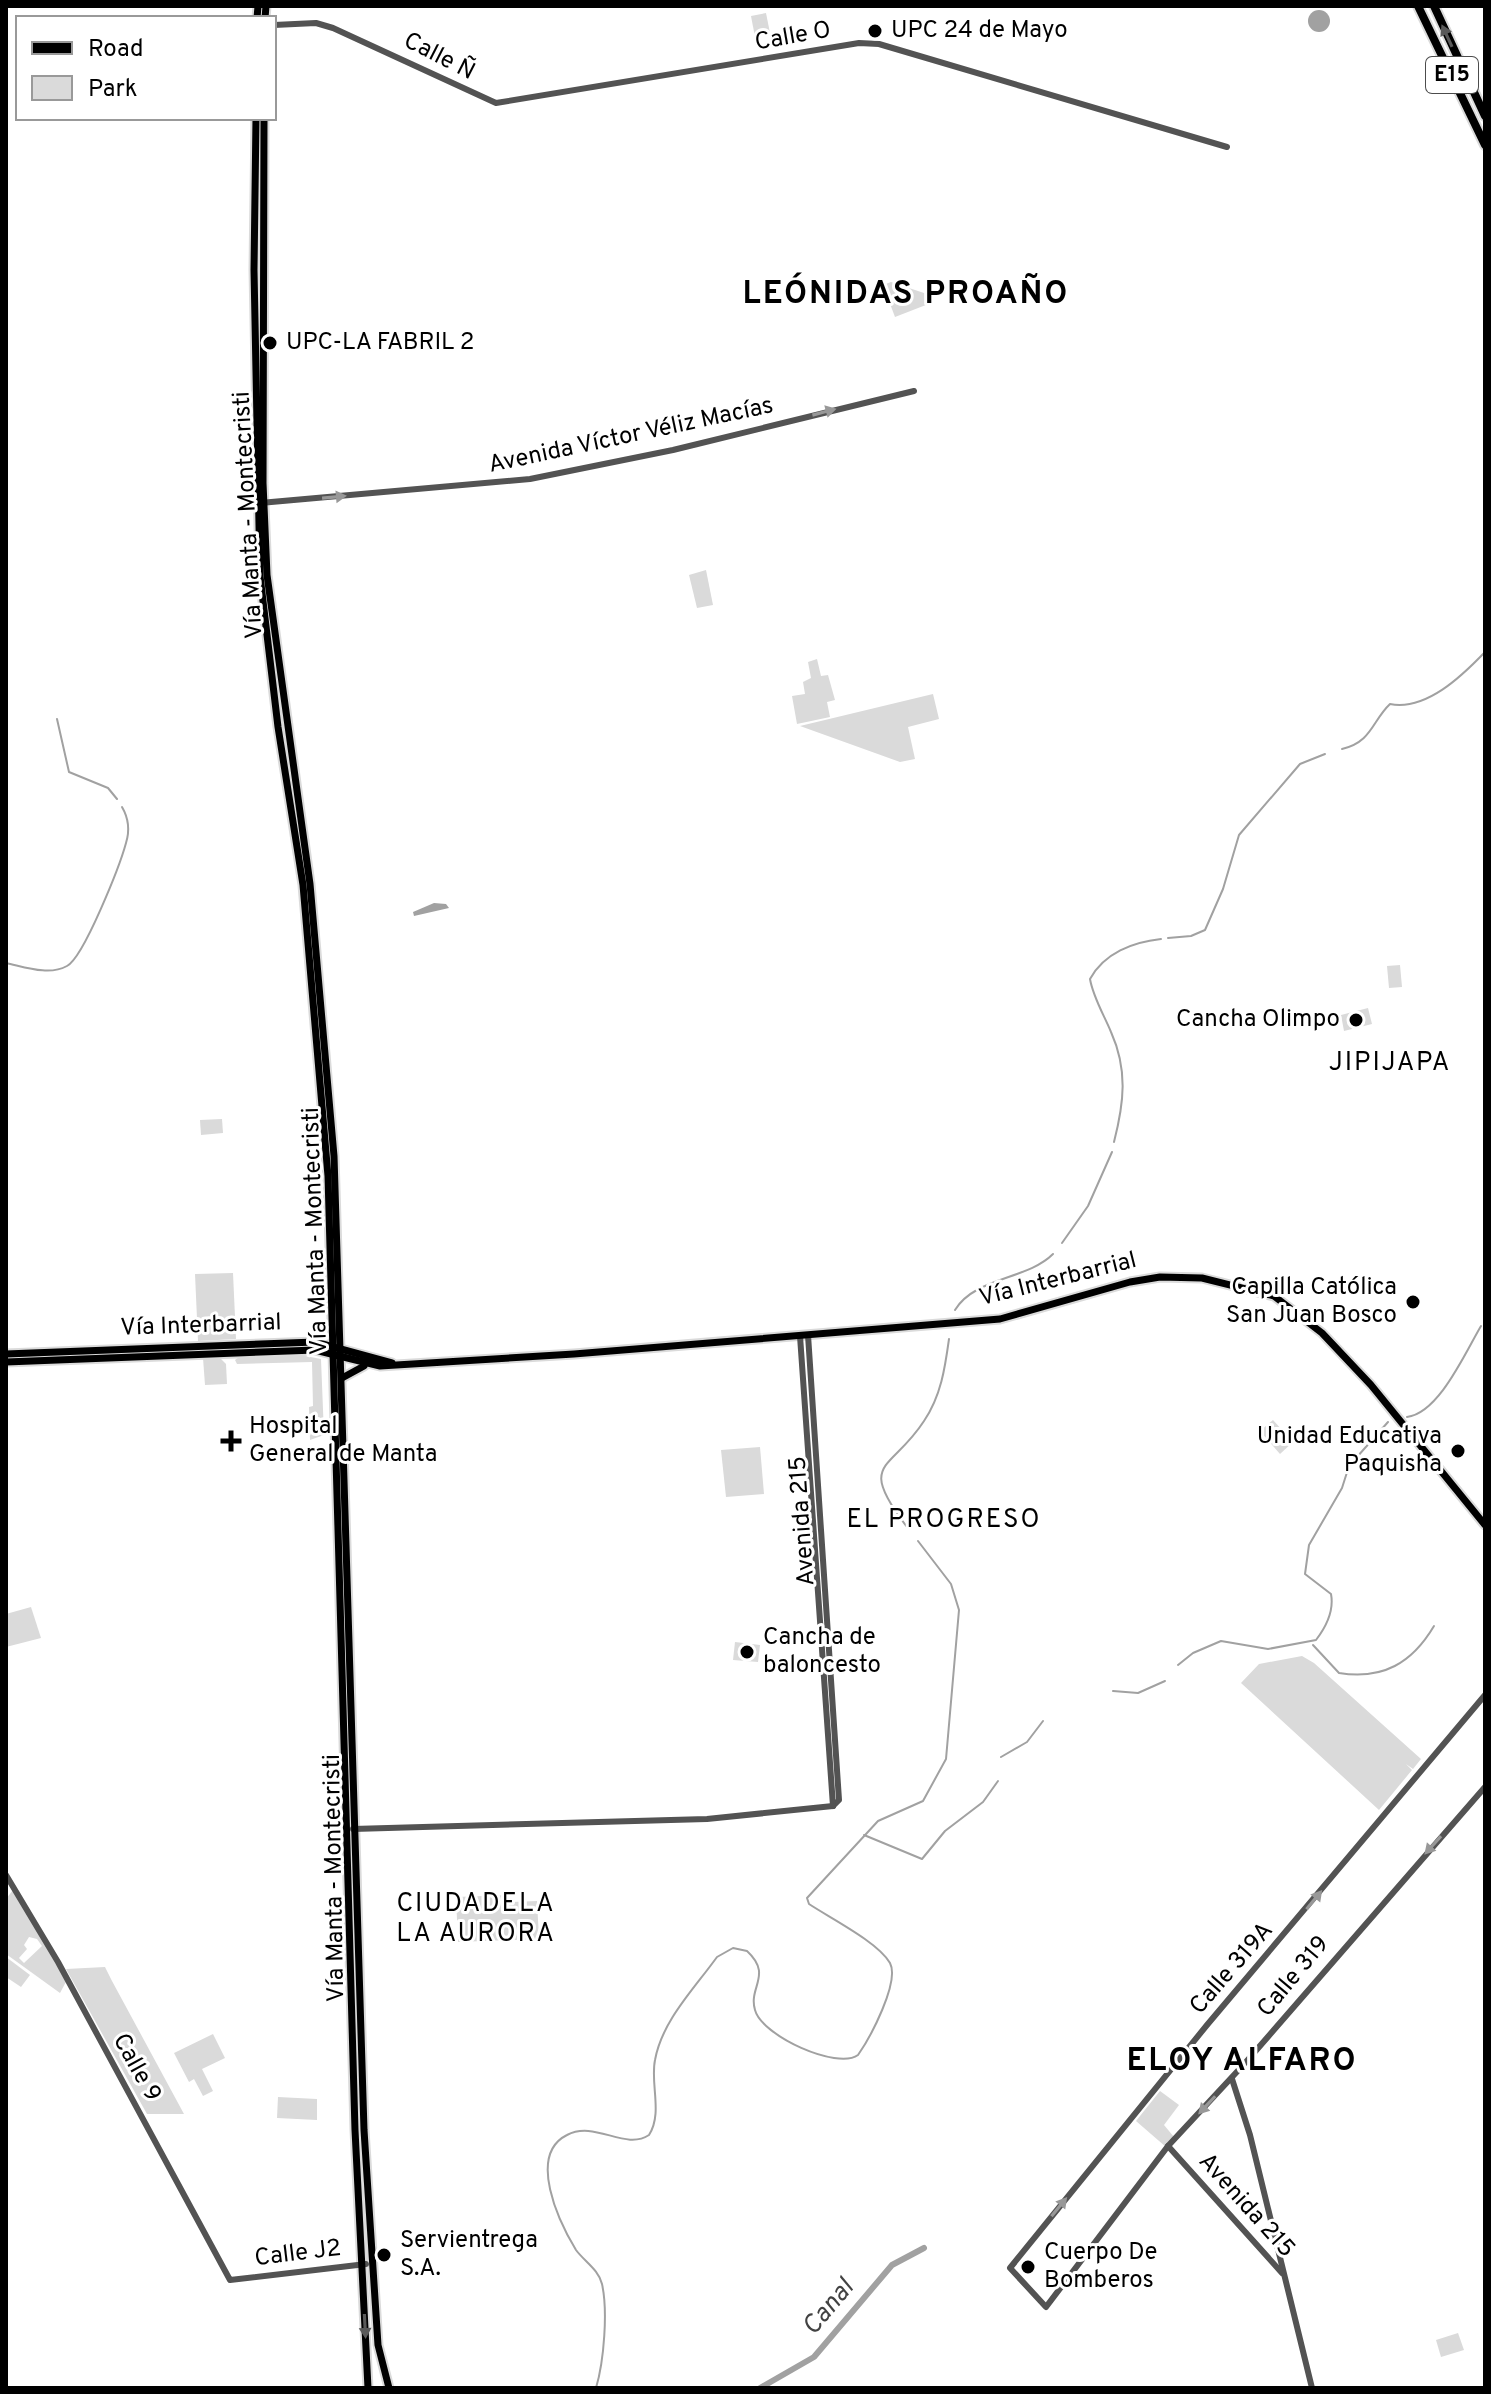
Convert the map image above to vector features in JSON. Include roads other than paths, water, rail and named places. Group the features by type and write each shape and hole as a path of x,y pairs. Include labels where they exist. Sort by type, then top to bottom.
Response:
{"highway":[{"name":"E15","path":"1418,6 1485,145"},
{"name":"E15","path":"1434,6 1485,116"},
{"path":"1469,111 1480,106"}],"main road":[{"name":"Vía Manta - Montecristi","path":"256,120 260,503 269,654 313,972 328,1176 336,1352 361,2264 368,2388"},
{"name":"Vía Manta - Montecristi","path":"260,503 264,120"},
{"name":"Vía Interbarrial","path":"6,1354 315,1342 367,1366 804,1336 1000,1319 1160,1277 1202,1278 1243,1286 1285,1302 1322,1333 1371,1385 1485,1525"},
{"name":"Vía Interbarrial","path":"6,1362 315,1350 394,1363"},
{"name":"Vía Manta - Montecristi","path":"336,1352 342,1378 349,1829 371,2263 378,2345 389,2388"},
{"path":"342,1378 367,1366"}],"street":[{"name":"Calle Ñ","path":"276,25 316,23 333,28 496,103"},
{"name":"Calle O","path":"496,103 859,43 879,44 1227,147"},
{"name":"Avenida Víctor Véliz Macías","path":"260,503 530,479 673,450 914,391"},
{"name":"Avenida 215","path":"349,1829 707,1819 833,1806 804,1336"},
{"name":"Calle 319A","path":"1046,2307 1010,2268 1207,2025 1485,1695"},
{"name":"Calle 319","path":"1046,2307 1168,2146 1232,2079 1485,1787"},
{"name":"Calle 9","path":"6,1875 58,1962 230,2280"},
{"path":"1232,2079 1284,2275"},
{"name":"Avenida 215","path":"1168,2146 1284,2275 1312,2388"},
{"name":"Calle J2","path":"230,2280 371,2263"}],"waterway":[{"path":"1342,749 1366,736 1390,704 1403,705 1430,697 1454,681 1485,652"},
{"path":"57,719 69,772 108,788 117,799"},
{"path":"1168,938 1191,936 1205,930 1223,889 1239,835 1300,764 1325,754"},
{"path":"6,963 53,970 67,966 74,959 101,909 126,843 128,825 122,807"},
{"path":"1114,1142 1122,1100 1122,1073 1116,1046 1090,979 1103,962 1120,950 1161,939"},
{"path":"1062,1243 1088,1206 1112,1152"},
{"path":"955,1310 975,1291 1030,1269 1053,1254"},
{"path":"1407,1417 1419,1413 1440,1394 1481,1326"},
{"path":"907,1527 892,1505 881,1477 884,1468 912,1437 935,1402 949,1339"},
{"path":"1178,1665 1193,1653 1221,1641 1268,1649 1316,1640 1328,1618 1332,1600 1331,1594 1305,1574 1309,1545 1342,1488 1349,1466 1388,1422"},
{"path":"596,2388 604,2336 602,2284 595,2270 576,2250 555,2207 548,2173 549,2157 555,2145 578,2131 630,2140 649,2135 656,2108 655,2060 664,2032 717,1957 733,1948 747,1951 755,1959 759,1974 754,2002 761,2020 785,2040 801,2048 834,2058 858,2055 882,2010 891,1983 890,1963 875,1947 809,1904 807,1898 878,1821 923,1801 946,1759 959,1610 951,1584 918,1541"},
{"path":"1313,1645 1339,1673 1369,1674 1383,1671 1406,1659 1434,1626"},
{"path":"1113,1691 1138,1693 1165,1681"},
{"path":"1001,1757 1027,1742 1043,1721"},
{"path":"864,1835 922,1859 945,1831 983,1802 998,1781"},
{"name":"Canal","path":"760,2388 814,2357 892,2265 924,2248"}],"place":[{"name":"UPC 24 de Mayo","path":"875,31"},
{"name":"UPC-LA FABRIL 2","path":"270,343"},
{"name":"Cancha Olimpo","path":"1356,1020"},
{"name":"Capilla Católica San Juan Bosco","path":"1413,1302"},
{"name":"Hospital General de Manta","path":"231,1441"},
{"name":"Unidad Educativa Paquisha","path":"1458,1451"},
{"name":"Cancha de baloncesto","path":"747,1652"},
{"name":"Servientrega S.A.","path":"384,2255"},
{"name":"Cuerpo De Bomberos","path":"1028,2267"}],"district":[{"name":"LEÓNIDAS PROAÑO","path":"906,295"},
{"name":"JIPIJAPA","path":"1390,1063"},
{"name":"EL PROGRESO","path":"944,1520"},
{"name":"CIUDADELA LA AURORA","path":"476,1919"},
{"name":"ELOY ALFARO","path":"1242,2062"}]}
